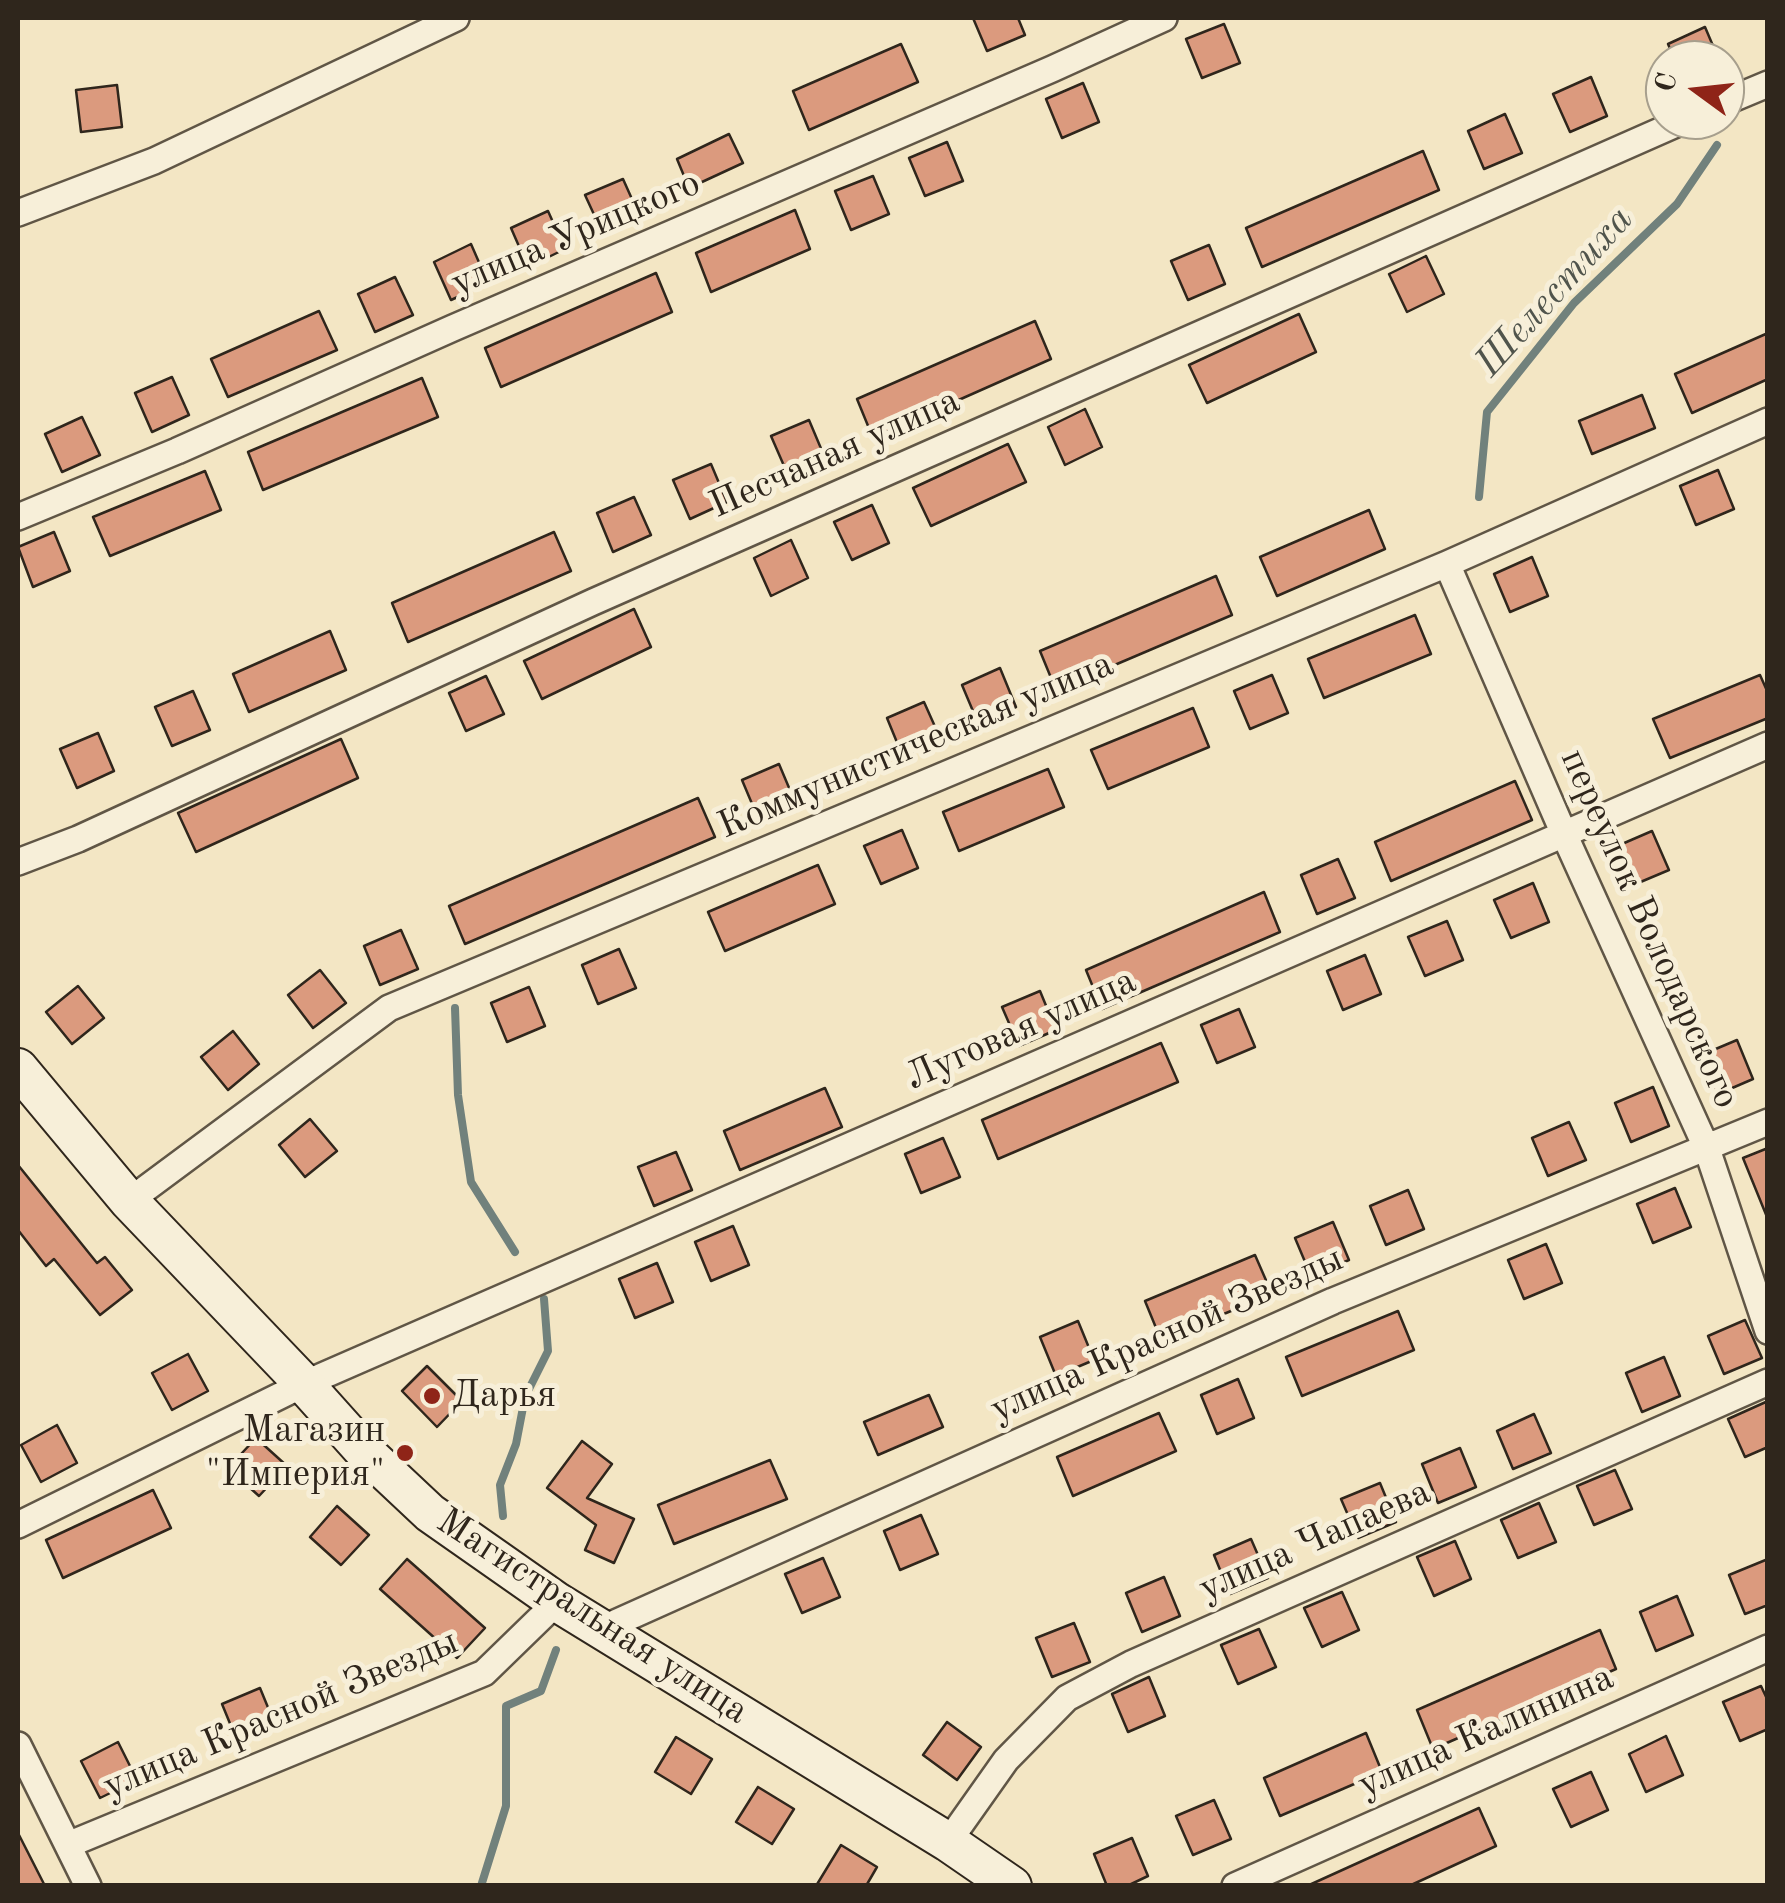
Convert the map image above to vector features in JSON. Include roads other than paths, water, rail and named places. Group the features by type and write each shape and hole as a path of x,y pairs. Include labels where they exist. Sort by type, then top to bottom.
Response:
{"street":[{"path":"18,213 154,161 456,18"},
{"name":"улица Урицкого","path":"18,517 178,451 1164,18"},
{"name":"Песчаная улица","path":"18,862 78,839 592,602 1645,138"},
{"name":"Коммунистическая улица","path":"129,1201 389,1008 1447,564 1768,421"},
{"name":"переулок Володарского","path":"1447,564 1706,1149 1768,1331"},
{"name":"Луговая улица","path":"18,1525 304,1384 1768,745"},
{"name":"Магистральная улица","path":"18,1068 129,1201 364,1452 430,1513 556,1602 948,1842 1012,1886"},
{"name":"улица Красной Звезды","path":"602,1629 1333,1301 1768,1122"},
{"name":"улица Чапаева","path":"948,1842 1006,1760 1066,1698 1150,1656 1768,1382"},
{"name":"улица Красной Звезды","path":"70,1844 484,1673 556,1602"},
{"name":"улица Калинина","path":"1235,1886 1768,1648"},
{"path":"18,1745 88,1886"}],"waterway":[{"name":"Шелестиха","path":"1479,497 1487,412 1574,303 1677,204 1717,145"},
{"path":"455,1008 458,1095 471,1182 515,1252"},
{"path":"503,1516 500,1485 516,1444 525,1397 548,1351 544,1299"},
{"path":"481,1886 506,1806 506,1706 541,1691 556,1650"}],"place":[{"name":"Дарья","path":"432,1396"},
{"name":"Магазин \"Империя\"","path":"405,1453"}]}
